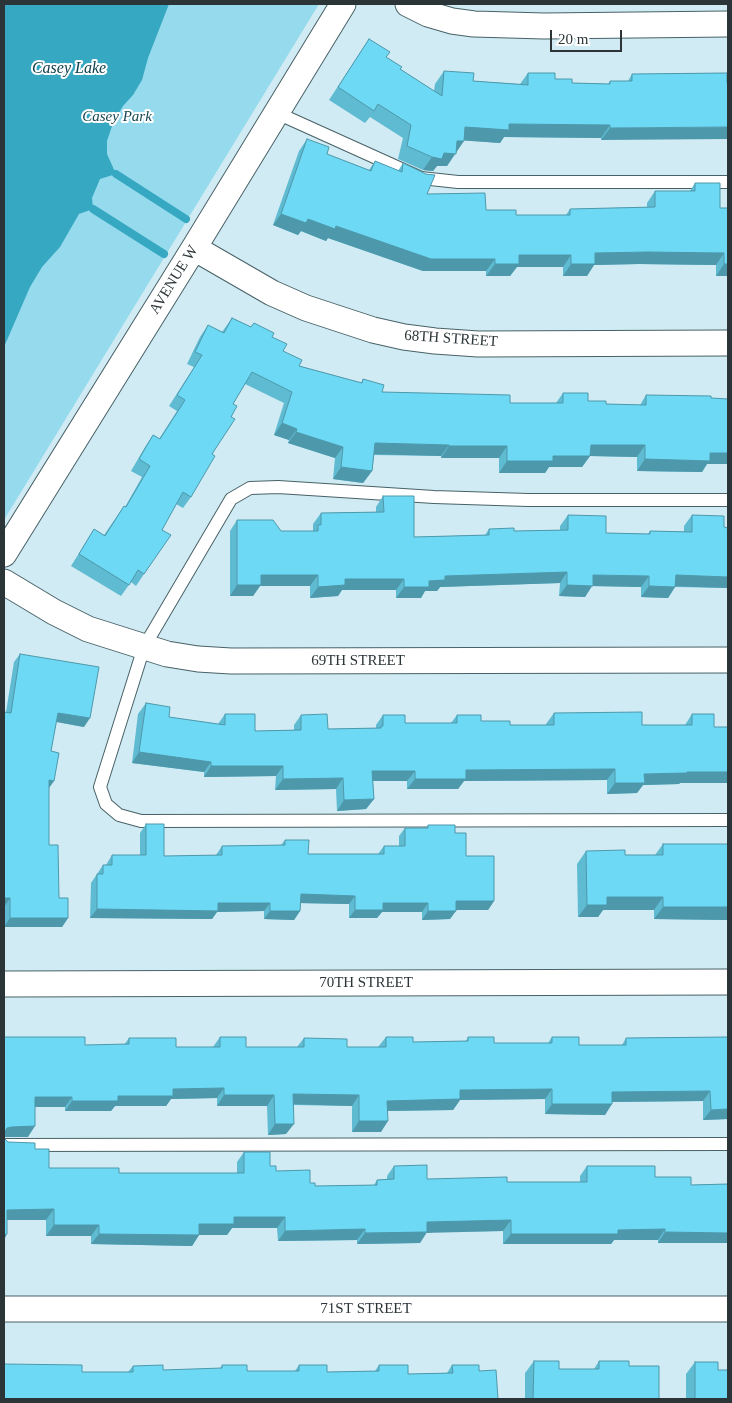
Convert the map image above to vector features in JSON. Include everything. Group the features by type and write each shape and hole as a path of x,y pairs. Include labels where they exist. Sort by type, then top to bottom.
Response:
{"street":[{"name":"AVENUE W","path":"4,554 277,113 342,4"},
{"path":"408,4 452,21 474,24 544,26 728,24"},
{"name":"68TH STREET","path":"194,248 272,293 306,308 373,330 404,337 478,344 728,343"},
{"name":"69TH STREET","path":"4,582 79,625 167,654 198,659 231,661 728,660"},
{"name":"70TH STREET","path":"4,984 728,982"},
{"name":"71ST STREET","path":"4,1309 728,1309"}],"lane":[{"path":"277,113 421,178 458,182 728,182"},
{"path":"728,500 528,500 434,497 278,487 250,488 231,499 144,647 100,787 106,804 119,815 141,821 728,820"},
{"path":"4,1145 728,1144"}],"green space":[{"name":"Casey Park","path":"4,4 319,4 4,520"}],"water":[{"name":"Casey Lake","path":"4,4 169,4 148,58 142,80 113,123 107,141 107,154 116,174 100,179 92,198 93,209 79,214 60,247 42,267 30,287 4,347"}],"building":[{"path":"369,39 390,52 386,57 402,67 400,69 442,96 444,71 474,73 473,81 528,85 528,73 555,73 555,79 572,79 572,83 610,84 610,81 632,81 632,74 727,73 728,127 610,128 610,125 509,124 509,130 465,127 464,141 457,141 456,154 444,153 442,159 432,157 407,146 411,125 378,104 374,111 338,87"},
{"path":"307,139 329,147 327,154 371,171 375,161 402,172 403,163 426,174 435,175 427,194 485,193 486,210 516,210 516,215 570,215 570,209 655,207 655,191 695,191 695,183 720,183 720,208 728,208 728,264 724,264 724,253 595,253 595,264 571,264 571,255 519,255 519,264 495,264 495,259 431,259 336,226 335,229 308,219 306,223 281,214"},
{"path":"232,318 251,327 254,323 274,333 272,337 287,344 283,351 302,360 299,366 362,383 363,379 384,385 382,392 510,395 510,403 563,403 563,393 588,393 588,401 606,401 606,404 646,405 646,395 711,396 711,398 728,399 728,453 710,453 710,461 645,459 645,445 591,445 590,456 553,456 553,461 507,461 507,446 375,443 372,471 341,467 343,447 296,432 297,429 282,423 292,392 252,372 233,404 237,406 231,417 235,419 212,454 215,456 191,497 183,492 162,530 171,535 144,574 138,570 129,585 79,554 94,529 105,536 124,506 126,507 150,466 139,459 153,435 160,439 185,400 177,395 202,355 195,352 208,325 224,333"},
{"path":"383,496 414,496 414,537 489,535 489,529 514,528 514,531 568,530 568,515 606,516 606,533 650,534 650,531 692,532 692,515 724,516 724,527 728,528 728,577 676,575 675,587 649,586 649,576 593,575 593,586 567,585 567,572 445,576 445,580 429,581 429,587 404,587 404,579 345,579 345,585 318,587 318,575 261,575 261,585 237,585 237,520 273,520 281,531 318,531 318,525 321,525 321,513 384,512"},
{"path":"20,654 99,667 90,718 58,713 51,751 59,753 54,781 49,780 49,845 58,845 59,898 68,898 68,918 10,918 10,898 4,898 4,712 11,713"},
{"path":"146,703 170,707 169,717 225,725 225,714 255,714 255,731 301,730 301,715 327,714 328,729 381,728 383,726 383,715 405,715 405,723 457,723 457,715 481,715 481,721 510,721 510,725 554,725 554,713 642,712 642,725 692,725 692,714 714,714 714,727 728,727 728,772 644,774 645,783 615,783 615,769 466,770 466,779 415,779 415,771 372,771 374,799 344,800 343,778 283,779 283,766 211,766 211,762 139,752"},
{"path":"146,824 164,824 164,856 222,855 222,846 285,845 285,840 309,840 308,854 384,854 384,846 405,846 405,828 428,828 428,825 455,825 455,833 466,833 466,856 494,856 494,901 456,901 456,911 428,911 428,903 383,903 383,910 355,910 355,896 301,894 300,911 270,911 270,903 218,903 218,911 97,909 97,874 103,874 103,865 112,865 112,855 146,855"},
{"path":"663,844 728,844 728,907 663,907 663,897 607,897 607,905 587,905 586,851 625,850 625,855 663,855"},
{"path":"4,1037 85,1037 85,1045 129,1044 129,1038 176,1038 176,1047 220,1047 220,1037 246,1037 246,1047 304,1047 304,1038 347,1039 347,1047 386,1047 386,1037 413,1037 413,1042 468,1041 468,1037 494,1037 494,1043 552,1043 552,1037 579,1037 579,1045 626,1045 626,1038 728,1037 728,1109 711,1110 710,1091 612,1092 612,1104 552,1104 552,1089 460,1090 460,1099 387,1101 388,1121 359,1121 359,1095 293,1094 294,1124 275,1124 274,1095 224,1095 224,1088 173,1089 173,1096 118,1096 118,1101 72,1101 72,1097 35,1097 35,1126 11,1127 7,1128 4,1133"},
{"path":"4,1138 8,1142 35,1143 35,1149 49,1149 49,1168 119,1168 119,1173 244,1173 244,1152 270,1152 270,1166 276,1166 276,1171 310,1170 310,1183 315,1183 315,1186 377,1185 377,1180 394,1179 394,1166 427,1165 427,1179 507,1177 507,1182 587,1182 587,1166 655,1166 655,1177 691,1177 691,1185 728,1184 728,1233 665,1232 665,1229 618,1230 618,1234 511,1234 511,1220 427,1222 427,1232 365,1233 365,1229 285,1231 285,1217 234,1217 234,1224 199,1224 199,1235 99,1234 99,1225 54,1225 54,1209 7,1210 7,1234 4,1235"},
{"path":"534,1361 559,1361 559,1369 599,1369 599,1361 629,1361 629,1366 659,1366 659,1399 533,1399"},
{"path":"695,1362 718,1362 718,1370 728,1370 728,1399 695,1399"},
{"path":"4,1364 82,1365 82,1372 133,1372 133,1366 163,1365 163,1370 222,1368 222,1365 247,1365 247,1371 299,1371 299,1365 327,1365 327,1372 379,1371 379,1365 408,1365 408,1374 453,1373 452,1365 479,1365 479,1371 496,1370 498,1399 4,1399"}],"waterway":[{"path":"116,174 186,219"},
{"path":"93,209 164,254"}]}
